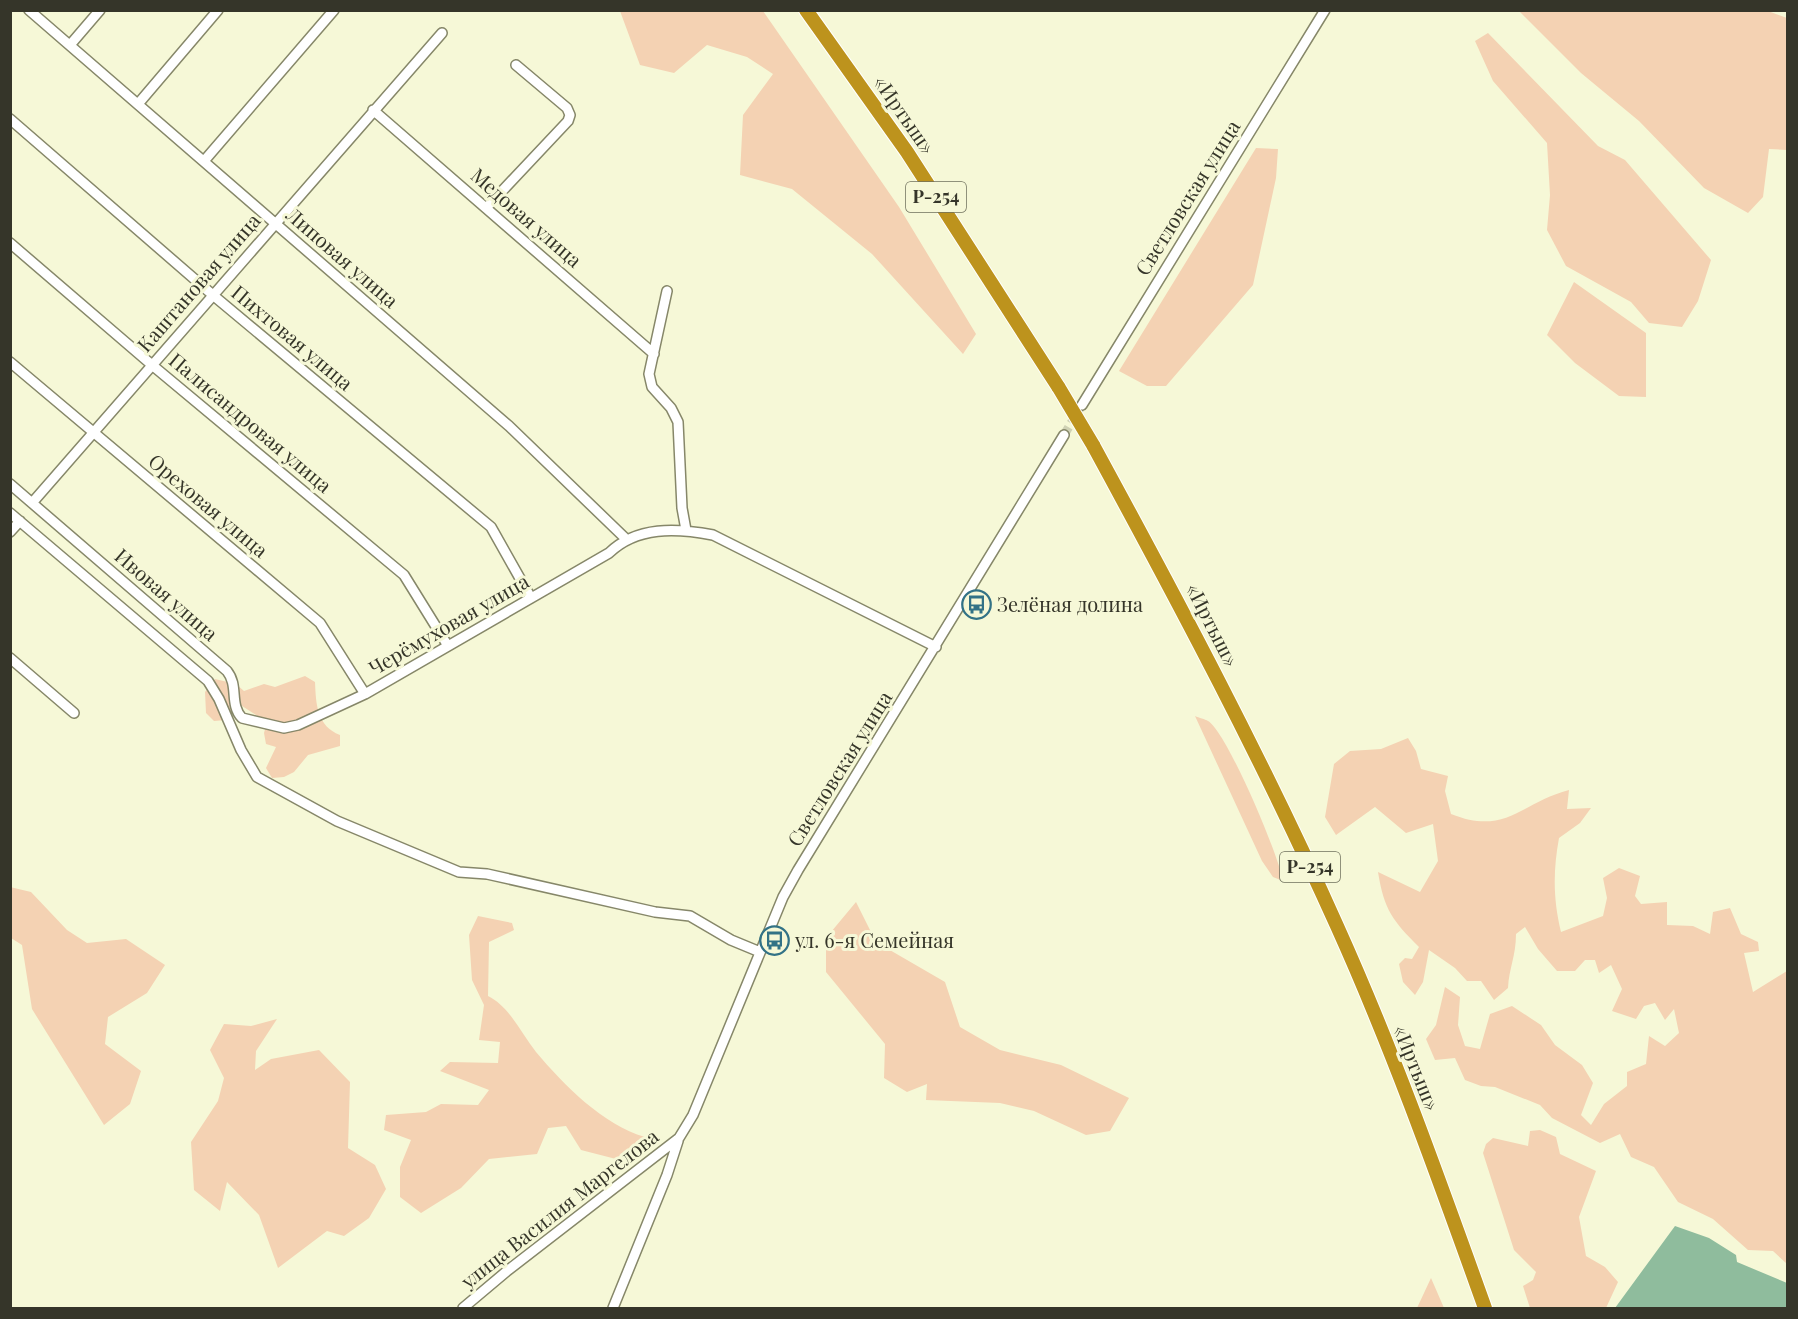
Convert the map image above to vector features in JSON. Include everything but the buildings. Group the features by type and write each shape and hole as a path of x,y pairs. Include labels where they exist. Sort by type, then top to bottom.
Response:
{"highway":[{"name":"«Иртыш»","path":"807,10 907,152 1059,388 1173,591 1261,763 1338,928 1427,1148 1485,1308"}],"street":[{"name":"Липовая улица","path":"29,10 509,426 625,538"},
{"path":"70,45 100,10"},
{"path":"138,104 219,10"},
{"path":"204,161 334,10"},
{"name":"Светловская улица","path":"1083,405 1324,10"},
{"name":"Каштановая улица","path":"32,503 442,33"},
{"path":"487,207 568,122 570,115 567,108 516,65"},
{"name":"Медовая улица","path":"373,110 654,354"},
{"name":"Пихтовая улица","path":"10,119 214,296 491,527 531,598"},
{"name":"Палисандровая улица","path":"10,243 404,575 448,646"},
{"path":"667,291 650,374 652,387 671,408 678,422 682,508 686,530"},
{"name":"Ореховая улица","path":"10,362 320,623 365,694"},
{"name":"Светловская улица","path":"679,1138 693,1115 760,952 798,870 1064,435"},
{"name":"Ивовая улица","path":"10,484 233,679 234,704 242,718 284,728"},
{"name":"Ивовая улица","path":"10,513 208,681 219,699 241,750 257,777 337,821 459,872 487,873 637,908 690,916 731,940 760,952"},
{"path":"10,532 20,521"},
{"path":"625,538 686,530 713,535 936,647"},
{"name":"Черёмуховая улица","path":"284,728 365,694 609,553 625,538"},
{"path":"10,658 75,712"},
{"path":"613,1308 667,1175 679,1138"},
{"name":"улица Василия Маргелова","path":"463,1308 507,1271 679,1138"}],"shaded area":[{"path":"620,11 763,11 899,207 976,334 963,354 872,254 792,189 740,175 743,115 773,74 747,57 707,45 674,73 640,65"},
{"path":"1519,11 1768,11 1787,18 1787,150 1769,149 1763,197 1748,213 1704,188 1639,121 1581,73"},
{"path":"1488,33 1598,146 1625,160 1711,260 1698,301 1682,327 1649,323 1631,302 1566,266 1547,230 1550,195 1547,143 1493,81 1475,41"},
{"path":"1256,148 1278,149 1276,178 1253,285 1166,386 1147,386 1119,371"},
{"path":"1574,282 1646,333 1646,397 1619,396 1575,363 1547,335"},
{"path":"305,676 315,682 319,714 332,731 340,735 340,746 308,755 294,772 284,777 272,778 266,768 276,747 266,744 264,733 267,722 239,704 226,720 214,721 206,713 205,692 215,679 236,684 244,691 264,684 275,687"},
{"path":"1195,716 1208,721 1217,730 1227,747 1263,822 1283,881 1273,877 1262,861"},
{"path":"1408,738 1416,751 1421,769 1448,776 1445,791 1451,814 1470,820 1500,820 1569,790 1567,809 1591,808 1580,823 1559,838 1555,885 1556,908 1561,932 1603,916 1607,898 1603,878 1619,868 1640,876 1635,896 1641,904 1667,902 1667,925 1693,926 1710,934 1713,912 1730,908 1741,934 1758,942 1759,951 1744,953 1753,992 1787,971 1787,1264 1773,1251 1748,1250 1713,1219 1678,1202 1654,1167 1631,1157 1620,1134 1600,1143 1552,1118 1540,1105 1495,1087 1481,1086 1465,1080 1455,1058 1435,1060 1426,1039 1436,1025 1445,987 1460,997 1458,1025 1465,1046 1480,1049 1490,1014 1512,1006 1541,1025 1555,1045 1582,1065 1593,1083 1581,1115 1591,1125 1604,1104 1627,1086 1627,1072 1646,1064 1649,1036 1665,1046 1679,1033 1674,1009 1665,1020 1655,1003 1644,1006 1636,1019 1612,1011 1622,989 1611,965 1599,973 1595,960 1585,960 1575,971 1557,971 1538,949 1525,927 1516,934 1508,988 1494,1000 1481,981 1467,981 1455,968 1429,950 1423,982 1415,995 1403,982 1399,964 1405,958 1412,959 1419,947 1402,930 1391,914 1383,896 1378,872 1420,892 1438,861 1433,824 1406,833 1375,807 1336,835 1325,817 1334,764 1350,751 1381,749"},
{"path":"10,887 31,892 67,930 87,943 126,939 165,965 147,993 108,1017 105,1044 141,1071 130,1104 104,1125 32,1009 22,945 11,938"},
{"path":"856,902 876,942 945,982 960,1027 1000,1050 1061,1065 1129,1098 1110,1131 1086,1135 1034,1111 1000,1103 926,1100 927,1084 907,1092 884,1078 885,1044 826,972 826,938"},
{"path":"478,916 512,923 514,930 489,942 488,996 503,1007 536,1052 585,1102 614,1123 645,1137 616,1159 581,1150 566,1126 548,1128 537,1154 489,1159 461,1188 421,1213 400,1197 400,1167 411,1140 384,1130 386,1115 426,1112 441,1104 478,1105 489,1090 440,1071 450,1062 498,1063 500,1042 479,1040 484,1005 472,980 469,935"},
{"path":"277,1019 256,1051 255,1070 271,1059 319,1050 350,1082 348,1148 375,1165 386,1189 369,1218 344,1236 327,1231 278,1268 259,1215 227,1182 220,1211 194,1190 191,1142 218,1101 224,1078 210,1050 224,1024 251,1026"},
{"path":"1540,1130 1556,1137 1560,1154 1596,1171 1579,1217 1586,1256 1605,1267 1618,1282 1606,1308 1530,1308 1523,1286 1533,1280 1536,1272 1514,1250 1483,1153 1486,1144 1493,1138 1528,1146 1530,1131"},
{"path":"1675,1226 1709,1238 1736,1255 1737,1262 1787,1283 1787,1308 1615,1308"},
{"path":"1431,1278 1444,1308 1417,1308"}],"tunnel":[{"path":"1064,435 1082,405"}],"place":[{"name":"Зелёная долина","path":"976,605"},
{"name":"ул. 6-я Семейная","path":"774,941"}]}
